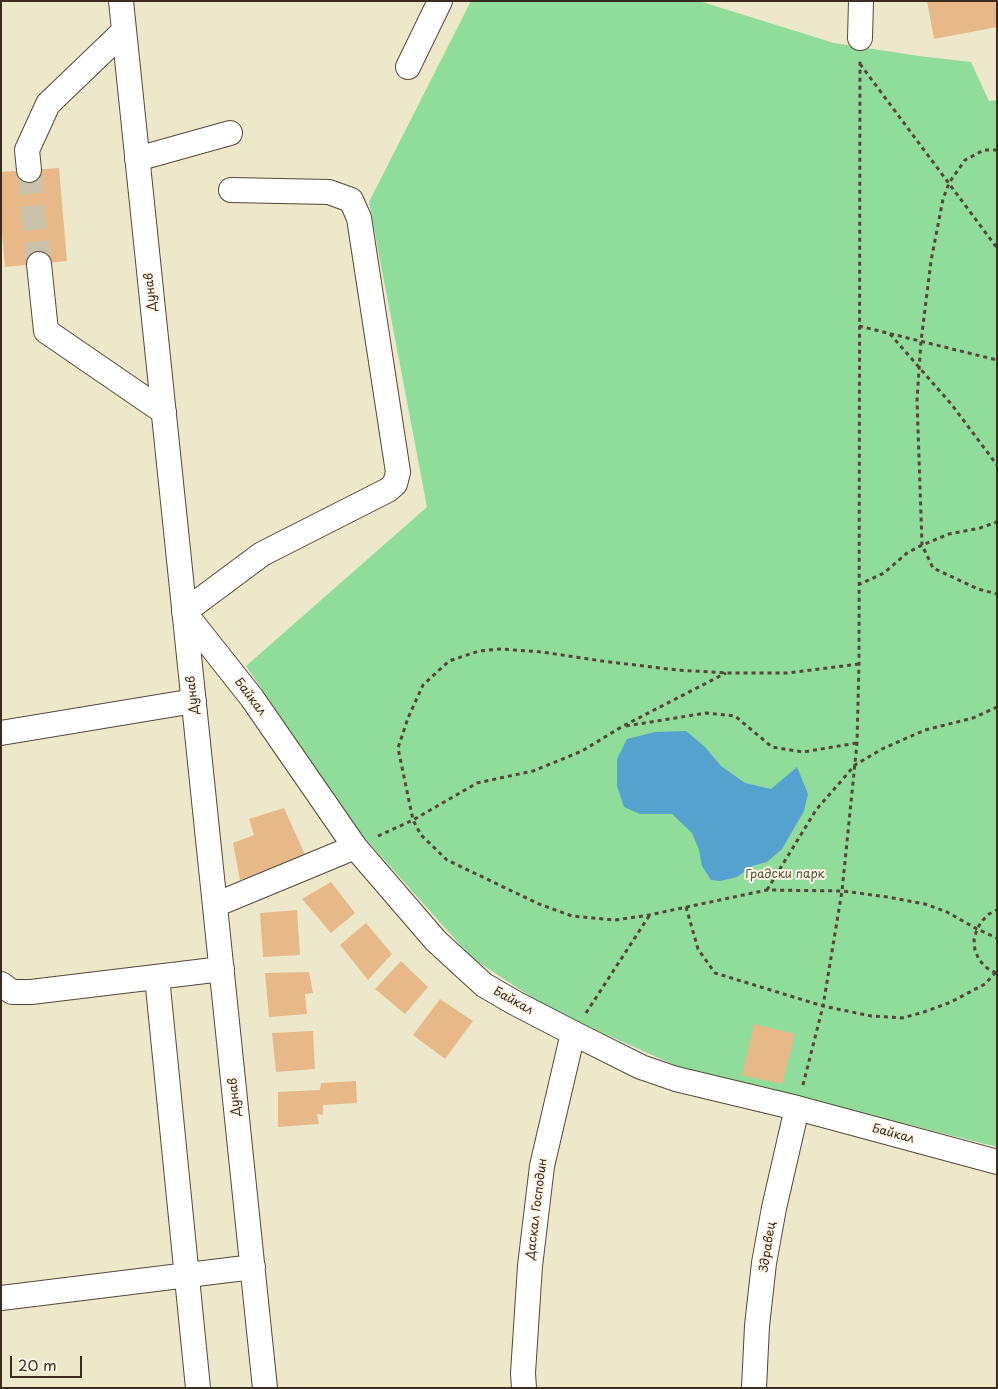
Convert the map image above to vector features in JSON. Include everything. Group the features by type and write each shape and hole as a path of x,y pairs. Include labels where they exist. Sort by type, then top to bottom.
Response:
{"street":[{"name":"Дунав","path":"121,1 266,1388"},
{"path":"408,67 440,1"},
{"path":"860,38 861,1"},
{"path":"29,170 27,150 48,104 124,32"},
{"path":"137,159 230,133"},
{"path":"184,612 262,554 388,490 395,484 398,472 359,218 351,200 329,192 231,190"},
{"path":"39,264 46,331 164,412"},
{"name":"Байкал","path":"184,612 252,698 355,847 436,942 484,985 515,1003 641,1067 676,1079 797,1108 997,1162"},
{"path":"1,733 194,701"},
{"path":"215,906 355,847"},
{"path":"1,984 12,992 31,992 222,969"},
{"path":"157,977 198,1388"},
{"name":"Даскал Господин","path":"524,1388 523,1373 530,1266 542,1166 573,1033"},
{"name":"Здравец","path":"754,1388 757,1326 764,1263 774,1208 797,1108"},
{"path":"1,1298 253,1267"}],"path":[{"path":"797,1108 823,1006 842,891 857,743 859,664 860,38"},
{"path":"860,64 997,248"},
{"path":"997,150 984,150 965,160 949,183 943,199 931,261 920,342 917,400 922,545 933,568 978,588 997,594"},
{"path":"859,326 997,360"},
{"path":"890,334 952,405 997,465"},
{"path":"858,585 884,573 907,553 922,545 949,534 980,528 997,522"},
{"path":"859,664 787,673 726,673 677,670 542,652 500,649 479,651 449,661 423,686 408,718 398,748 413,820 421,835 447,860 539,904 572,916 615,920 649,915 767,890 842,891 925,904 946,912 997,938"},
{"path":"355,847 413,820 477,783 533,771 582,751 623,726 726,673"},
{"path":"767,890 816,810 855,764 882,749 925,730 973,718 997,707"},
{"path":"623,726 706,713 735,716 772,747 803,752 857,743"},
{"path":"686,907 698,949 715,973 823,1006 871,1016 902,1018 951,1002 985,984 996,973 979,960 974,940 977,929 982,921 989,914 997,910"},
{"path":"573,1033 649,915"}],"green space":[{"name":"Градски парк","path":"471,1 699,1 834,43 971,62 989,101 997,100 997,1147 679,1067 551,1010 472,958 361,834 246,666 427,507 369,202"}],"water":[{"path":"686,731 705,747 721,766 745,783 771,789 797,767 808,794 804,811 782,849 767,862 752,866 737,877 720,881 711,880 702,866 699,850 692,833 672,814 640,814 624,807 617,786 617,759 627,739 655,732"}],"building":[{"path":"927,1 997,1 997,27 934,39"},
{"path":"59,168 67,261 5,267 1,220 1,172"},
{"path":"284,808 306,857 280,868 240,880 233,843 254,835 249,819"},
{"path":"331,882 355,913 331,933 302,899"},
{"path":"297,910 300,955 263,957 260,913"},
{"path":"366,923 392,954 368,980 340,945"},
{"path":"401,961 428,987 405,1014 375,989"},
{"path":"309,972 313,993 305,994 307,1014 269,1017 265,973"},
{"path":"440,999 473,1021 445,1059 413,1035"},
{"path":"754,1024 795,1034 782,1084 742,1075"},
{"path":"313,1031 315,1069 276,1072 272,1033"},
{"path":"356,1081 357,1103 323,1105 323,1115 317,1114 319,1124 278,1127 278,1092 320,1090 321,1083"}],"tunnel":[{"path":"29,170 39,264"}]}
